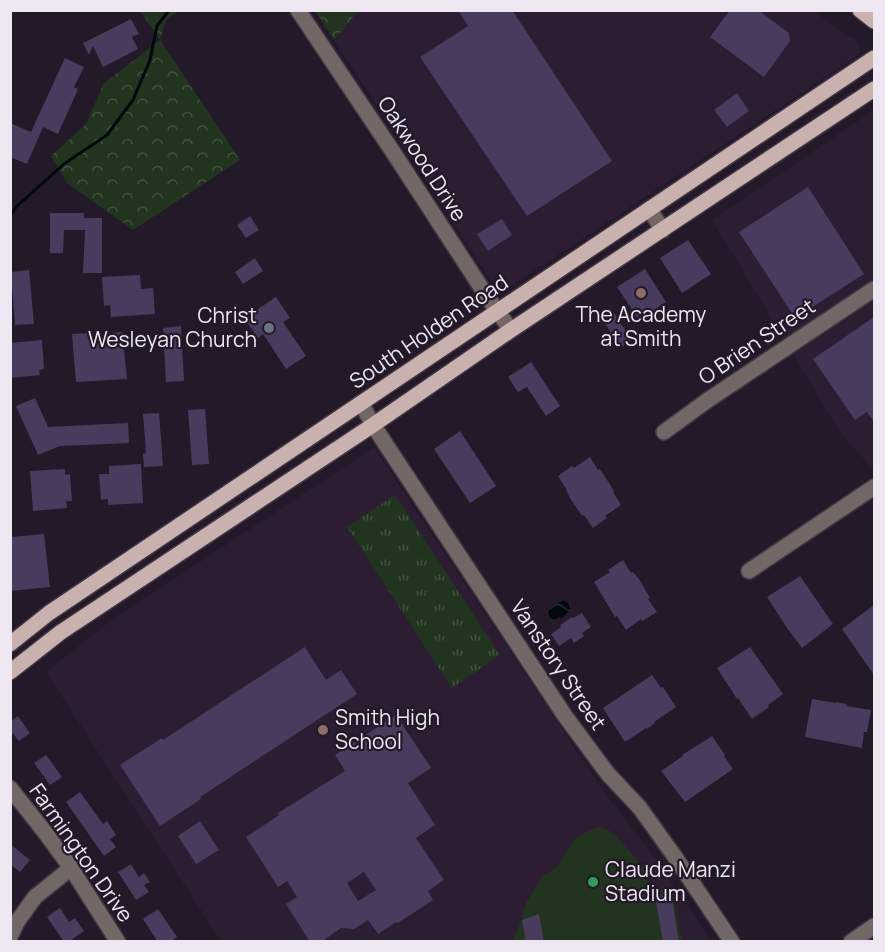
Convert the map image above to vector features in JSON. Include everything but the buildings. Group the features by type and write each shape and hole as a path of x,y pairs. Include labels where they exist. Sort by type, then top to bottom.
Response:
{"main road":[{"path":"860,10 874,21"},
{"name":"South Holden Road","path":"10,644 58,606 874,58"},
{"path":"10,672 61,632 874,89"}],"street":[{"name":"Oakwood Drive","path":"298,10 511,330"},
{"path":"649,209 663,230"},
{"name":"O Brien Street","path":"664,432 874,289"},
{"name":"Vanstory Street","path":"361,404 565,716 608,774 640,808 732,942"},
{"path":"749,571 874,487"},
{"name":"Farmington Drive","path":"10,788 71,868 117,942"},
{"path":"10,937 17,922 35,897 71,868"},
{"path":"851,942 874,926"}],"shaded area":[{"path":"813,10 856,40 860,47 857,56 507,289 495,287 334,40 358,11"},
{"path":"874,110 874,470 842,435 712,220"},
{"name":"Smith High School","path":"374,447 601,788 657,861 711,941 221,941 46,672 108,623"}],"green space":[{"path":"140,11 179,11 166,20 160,40"},
{"path":"315,11 358,11 334,40"},
{"path":"160,40 240,160 133,230 67,183 51,156 86,124 104,83"},
{"path":"395,495 500,655 452,688 347,527"},
{"name":"Claude Manzi Stadium","path":"598,827 616,836 632,854 643,868 649,887 671,887 682,941 511,942 518,930 526,903 542,877 558,866 574,840 583,833"}],"water":[{"path":"564,600 568,603 570,610 562,618 555,620 550,618 548,611 552,606"}],"waterway":[{"path":"10,216 16,207 64,164 107,135 133,100 150,60 157,26 169,10"}],"place":[{"name":"The Academy at Smith","path":"641,293"},
{"name":"Christ Wesleyan Church","path":"269,328"},
{"name":"Smith High School","path":"323,730"},
{"name":"Claude Manzi Stadium","path":"593,882"}]}
